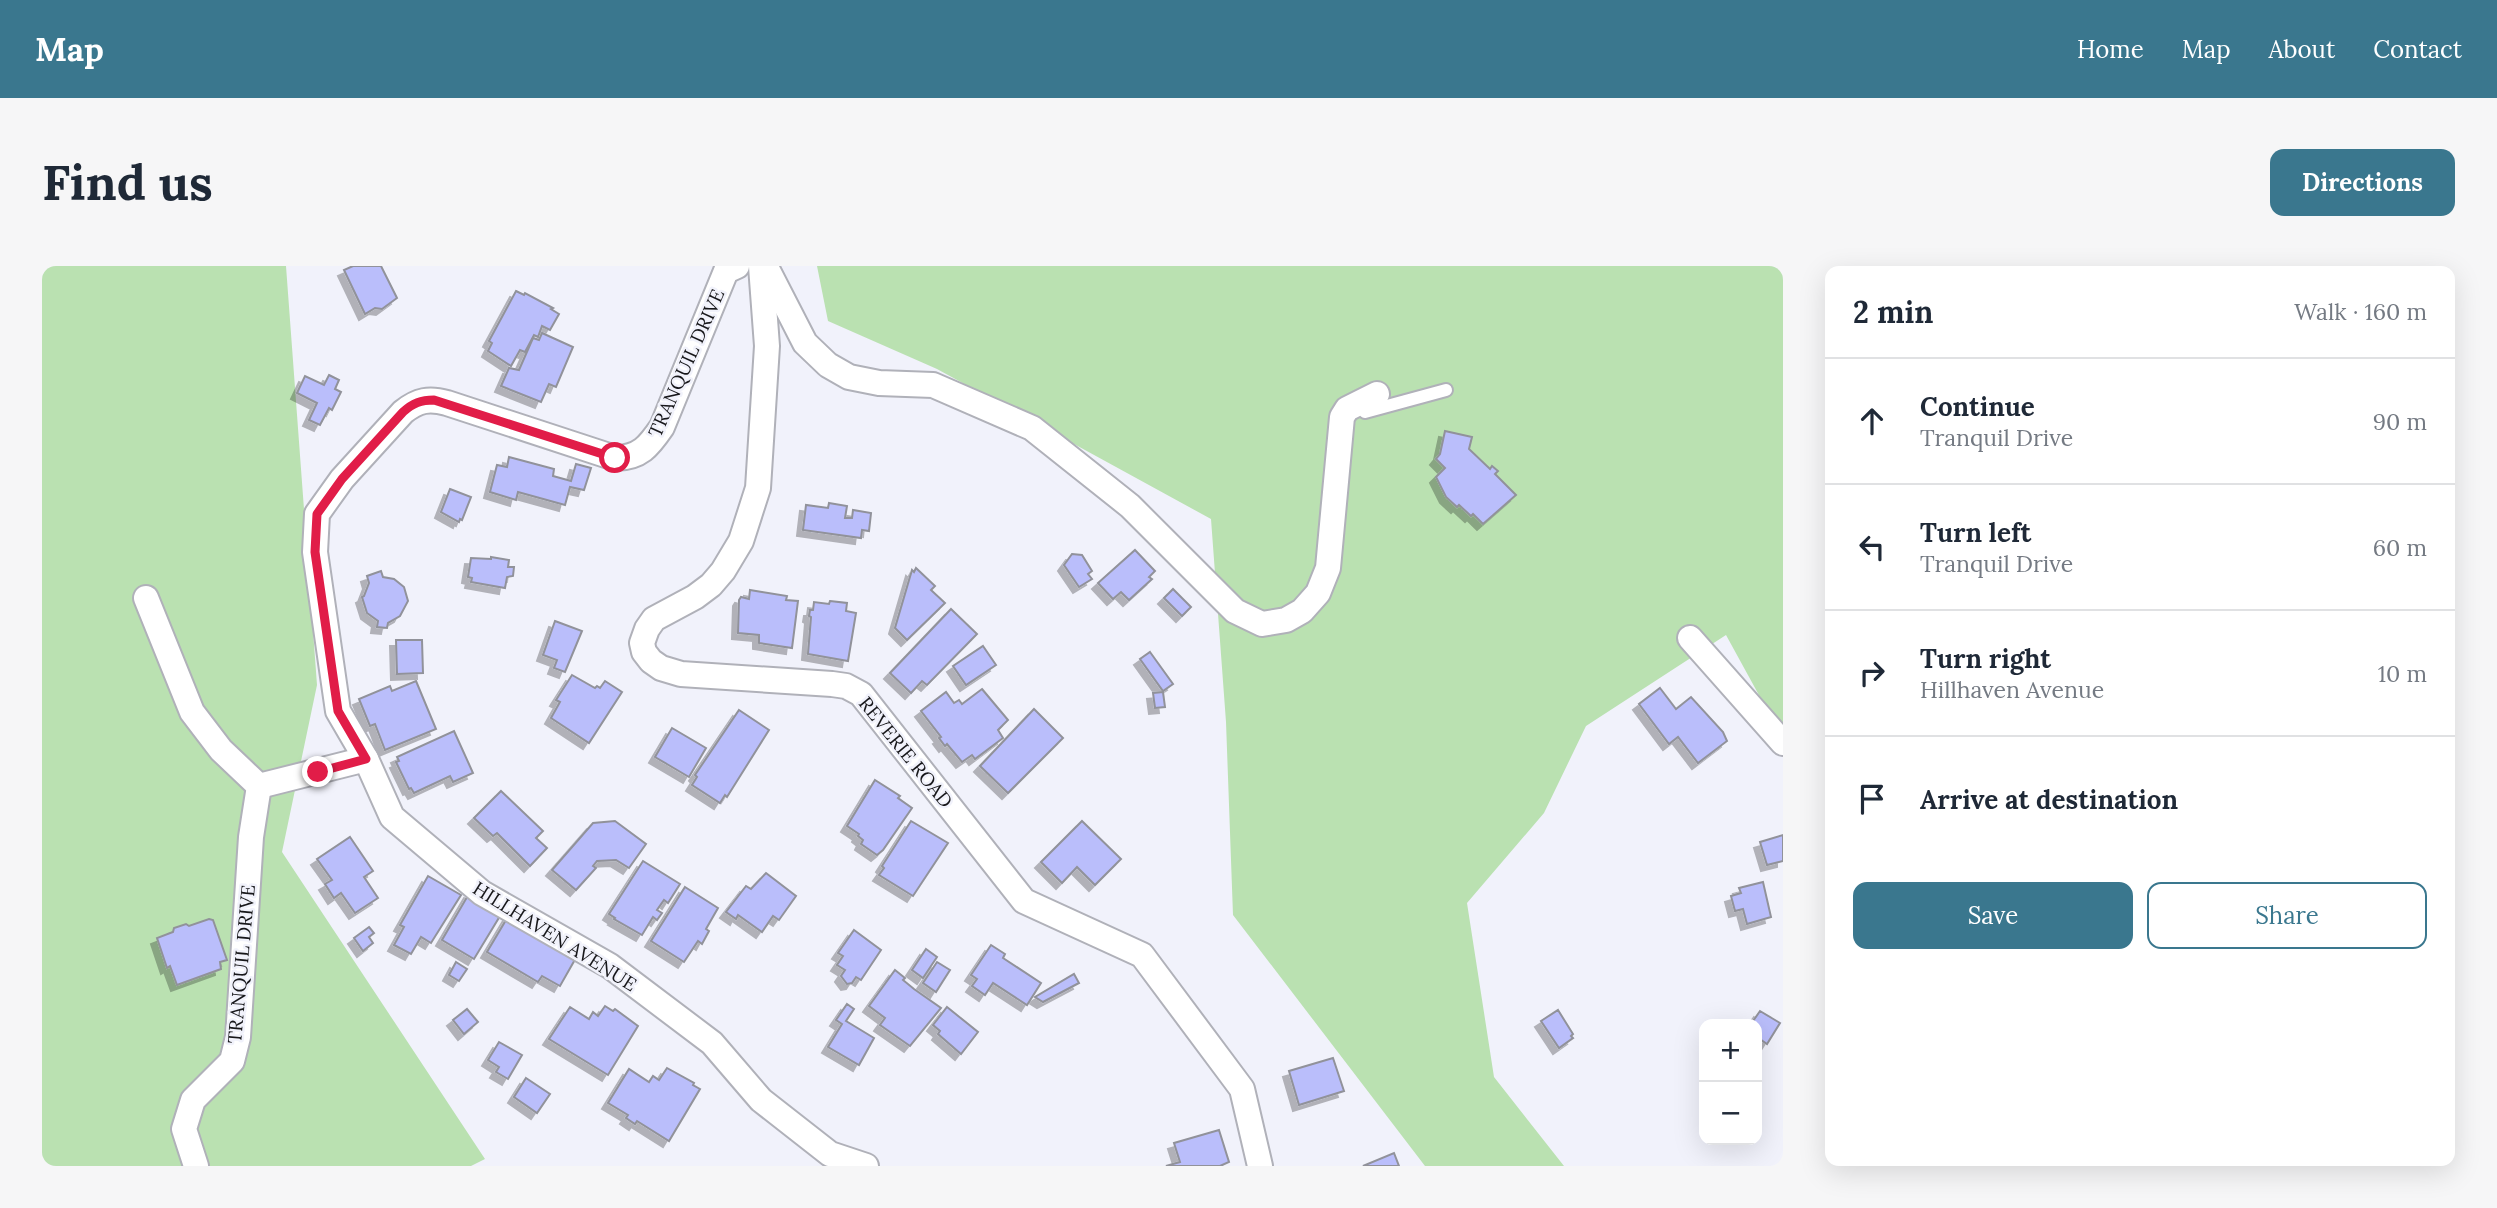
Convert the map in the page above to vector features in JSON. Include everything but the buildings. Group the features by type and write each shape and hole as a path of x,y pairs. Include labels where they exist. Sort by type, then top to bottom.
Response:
{"street":[{"name":"TRANQUIL DRIVE","path":"366,759 338,711 315,552 317,514 342,479 403,412 422,400 447,403 615,458 631,458 650,444 662,427 726,271 737,266"},
{"path":"763,266 805,343 828,365 849,377 879,383 933,385 1032,428 1130,506 1235,611 1262,624 1286,620 1303,611 1318,593 1328,568 1342,417 1348,409 1377,394"},
{"name":"REVERIE ROAD","path":"763,266 767,346 758,488 741,541 723,570 711,585 695,597 654,619 642,643 644,652 661,668 681,674 832,684 846,686 861,694 1024,901 1142,956 1242,1089 1260,1166"},
{"path":"146,598 192,712 221,750 259,786 366,759"},
{"path":"1690,638 1783,743"},
{"name":"HILLHAVEN AVENUE","path":"366,759 392,817 482,892 610,967 712,1043 761,1100 830,1154 866,1166"},
{"name":"TRANQUIL DRIVE","path":"196,1166 184,1129 193,1100 232,1061 238,1037 251,837 259,786"}],"lane":[{"path":"1341,426 1370,409 1446,390"}],"green space":[{"path":"42,266 286,266 317,685 282,852 485,1159 471,1166 42,1166"},
{"path":"817,266 1783,266 1783,739 1726,635 1586,726 1544,813 1467,903 1494,1077 1564,1166 1425,1166 1233,915 1226,722 1211,519 937,369 828,321"}],"route":[{"path":"318,772 366,759 338,711 315,552 317,514 342,479 403,412 422,400 434,400 615,458"}]}
